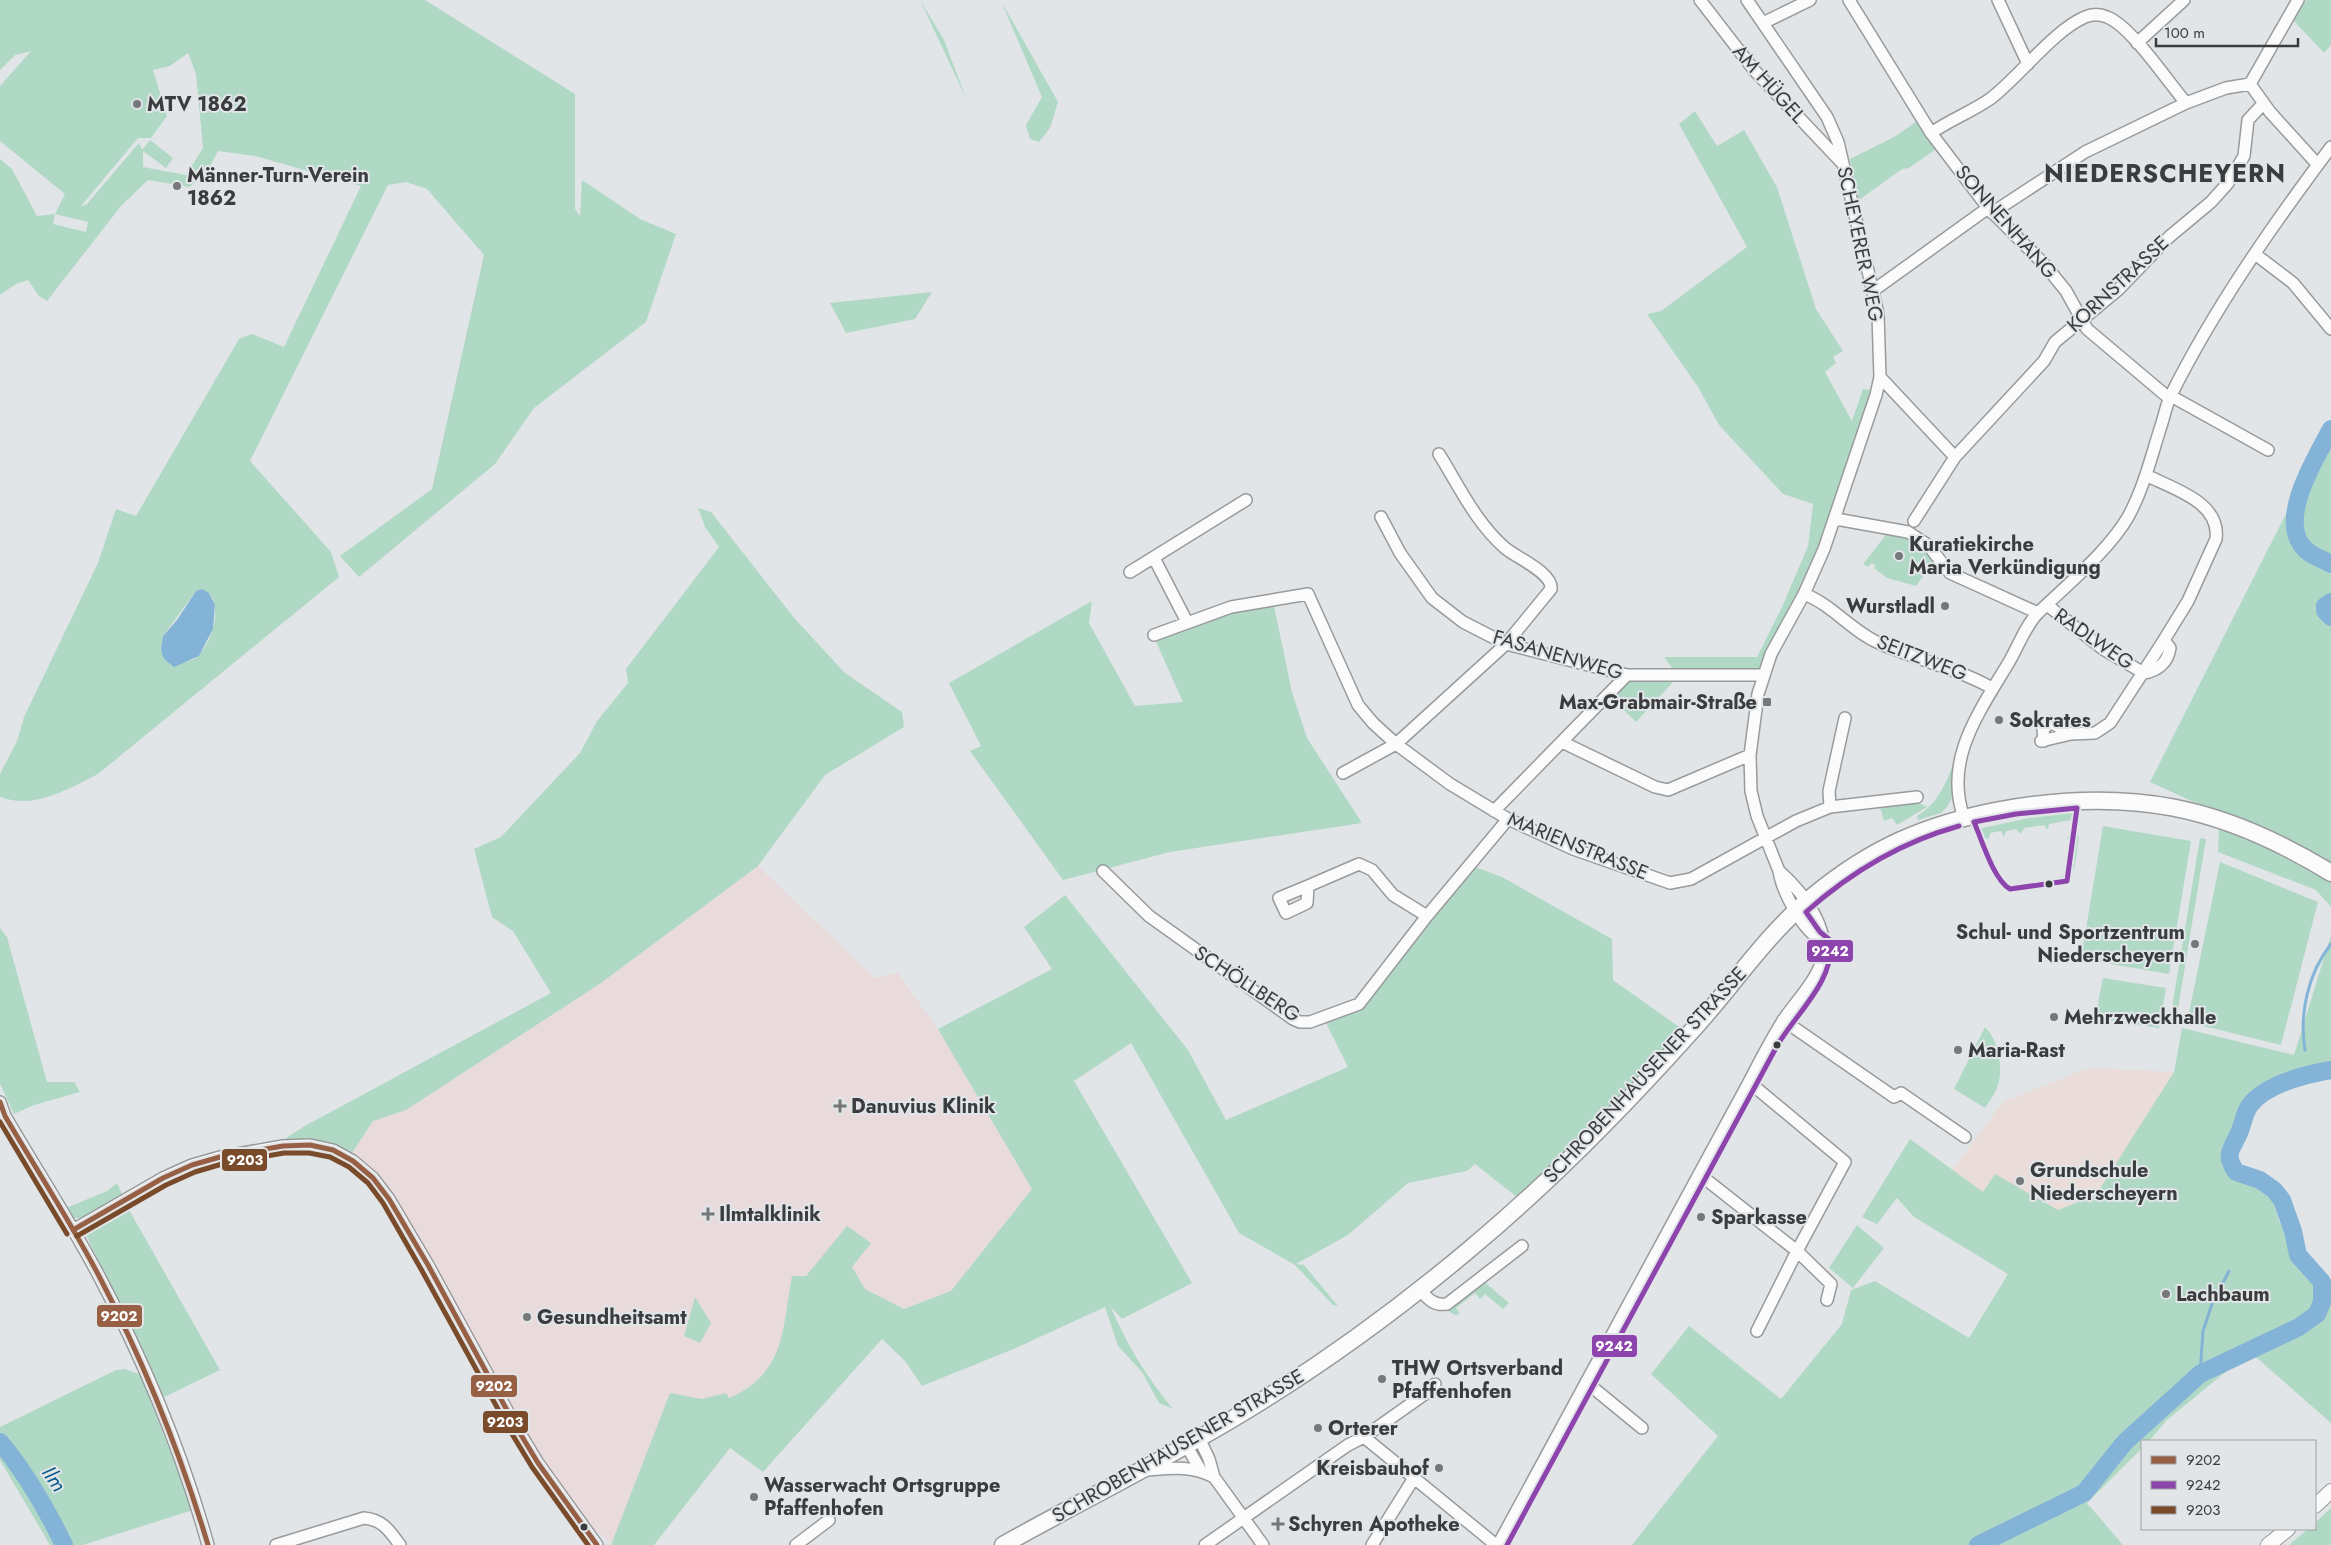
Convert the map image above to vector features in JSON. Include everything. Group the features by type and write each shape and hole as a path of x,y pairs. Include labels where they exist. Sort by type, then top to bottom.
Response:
{"main road":[{"name":"SCHROBENHAUSENER STRASSE","path":"1003,1545 1193,1442 1297,1379 1420,1290 1507,1217 1566,1162 1690,1034 1801,907 1855,865 1900,839 1964,818 2046,802 2126,800 2192,811 2228,822 2286,848 2331,873"}],"street":[{"name":"AM HÜGEL","path":"1700,0 1754,70 1843,165"},
{"name":"SCHEYERER WEG","path":"1748,0 1827,117 1838,142 1874,290 1880,337 1880,377 1836,519"},
{"path":"1763,23 1810,0"},
{"name":"SONNENHANG","path":"1849,0 1931,133 1990,210 2056,278 2081,321 2092,335 2170,398 2268,450"},
{"path":"1998,0 2028,64"},
{"path":"2137,43 2184,0"},
{"path":"2250,84 2298,0"},
{"path":"1931,133 1992,97 2072,25 2091,15 2112,19 2137,43 2186,103"},
{"path":"1874,290 1990,210 2086,152 2186,103 2226,88 2250,84"},
{"path":"2250,84 2263,104 2318,165"},
{"name":"KORNSTRASSE","path":"1914,521 1955,458 2044,361 2054,342 2119,289 2169,237 2211,202 2228,183 2244,156 2248,120 2263,104"},
{"path":"1964,818 1958,792 1959,759 1972,726 1992,688 2042,609 2119,530 2134,504 2146,475 2170,398 2231,290 2254,254 2331,147"},
{"path":"2254,254 2292,282 2331,328"},
{"path":"1880,377 1955,458"},
{"path":"1344,773 1396,744 1506,644 1533,614 1552,587 1545,574 1509,551 1490,534 1439,454"},
{"path":"2071,734 2050,722 2043,730 2042,741 2071,734 2095,733 2110,724 2143,672 2156,670 2165,661 2170,648 2164,640 2188,601 2216,539 2216,521 2208,509 2146,475"},
{"path":"1130,572 1246,500"},
{"name":"FASANENWEG","path":"1381,516 1400,553 1432,598 1463,622 1506,644 1627,675 1762,675"},
{"path":"1364,1437 1497,1545 1748,1082 1784,1020 1821,965 1825,953 1822,940 1823,934 1819,925 1801,907 1779,871 1765,837 1751,791 1750,755 1762,675 1771,654 1804,594 1836,519 1908,532 1928,545 1950,573 2042,609"},
{"path":"1154,558 1187,622 1154,634"},
{"name":"MARIENSTRASSE","path":"1187,622 1231,607 1308,594 1358,705 1373,723 1396,744 1450,784 1508,819 1573,849 1670,883 1690,878 1765,837 1830,806 1917,797"},
{"name":"SEITZWEG","path":"1804,594 1820,602 1855,629 1881,644 1949,667 1992,688"},
{"name":"RADLWEG","path":"2042,609 2103,650 2143,672"},
{"path":"1494,811 1627,675"},
{"path":"1830,806 1829,796 1845,718"},
{"path":"1562,742 1655,787 1668,790 1750,755"},
{"name":"SCHÖLLBERG","path":"1103,871 1149,916 1210,961 1300,1022 1310,1022 1359,1004 1427,916 1508,819"},
{"path":"1308,886 1359,864 1366,866 1393,895 1427,916"},
{"path":"1784,1020 1894,1097 1901,1093 1965,1137"},
{"path":"1748,1082 1845,1162 1797,1251 1757,1332"},
{"path":"0,1102 5,1116 73,1230 107,1292 155,1396 198,1509 208,1545"},
{"path":"73,1230 162,1178 192,1165 220,1157 297,1145 322,1147 348,1158 367,1172 389,1199 428,1265 514,1425 596,1544"},
{"path":"1699,1174 1797,1251 1831,1284 1827,1300"},
{"path":"1420,1290 1433,1303 1447,1304 1522,1246"},
{"path":"1586,1382 1642,1428"},
{"path":"1205,1545 1348,1445 1364,1437 1435,1384"},
{"path":"1193,1442 1200,1469"},
{"path":"1193,1442 1209,1459 1214,1477 1263,1545"},
{"path":"1140,1471 1176,1467 1200,1469 1214,1477"},
{"path":"1372,1545 1414,1478"},
{"path":"2316,1505 2331,1491"},
{"path":"276,1545 364,1518 374,1519 383,1524 400,1545"},
{"path":"796,1545 829,1520"},
{"path":"2268,1545 2287,1530"}],"shaded area":[{"name":"Ilmtalklinik","path":"758,866 876,979 897,972 938,1029 1032,1189 951,1291 903,1309 730,1448 654,1545 615,1545 589,1526 550,1473 391,1191 369,1166 352,1153 373,1121 406,1110 601,983"},
{"name":"Grundschule Niederscheyern","path":"2088,1068 2174,1072 2096,1195 1996,1263 1906,1204 1954,1168 2003,1102"}],"green space":[{"path":"0,0 425,0 575,94 575,209 580,216 582,180 640,219 676,234 646,322 534,408 495,464 359,577 340,556 432,489 484,255 427,189 406,182 388,185 250,461 331,552 339,577 98,774 50,796 25,801 0,797 0,774 17,741 24,717 98,563 116,509 136,516 239,339 252,334 284,347 361,186 255,156 218,151 206,174 189,187 148,180 121,206 47,301 38,295 28,280 16,284 0,295 0,159 12,169 37,216 55,214 65,194 0,141 0,86 31,51 15,55 0,70","holes":["188,53 196,74 203,148 186,175 143,167 143,151 166,168 173,158 150,140 142,150 139,143 86,205 81,206 138,138 151,138 167,116 153,70 170,66","55,214 88,222 86,232 53,224","196,591 209,593 215,609 213,628 206,645 195,659 178,664 169,663 165,660 161,648 163,636"]},
{"path":"920,0 944,40 966,98"},
{"path":"2306,0 2331,0 2331,45 2324,53 2294,21"},
{"path":"1001,1 1058,102 1050,128 1039,142 1030,139 1026,125 1042,97"},
{"path":"1695,111 1717,146 1744,130 1777,187 1816,309 1843,351 1833,357 1836,363 1825,372 1852,421 1863,389 1870,390 1871,398 1821,540 1762,670 1731,673 1672,668 1664,657 1757,657 1783,605 1808,546 1813,504 1783,494 1719,425 1698,387 1647,314 1661,311 1747,247 1679,124"},
{"path":"1917,121 1936,149 1909,168 1902,169 1859,200 1850,159 1896,136"},
{"path":"932,292 915,319 846,333 830,303"},
{"path":"2331,425 2331,865 2150,782"},
{"path":"698,508 711,512 795,619 845,673 902,712 904,727 825,775 758,866 601,983 406,1110 373,1121 352,1153 314,1140 285,1139 303,1127 551,993 513,931 492,917 474,849 501,837 580,753 597,721 628,683 626,669 719,547 705,527"},
{"path":"1889,531 1912,537 1935,560 1916,586 1887,578 1874,568 1876,566 1872,563 1868,567 1863,564"},
{"path":"1092,601 1089,623 1135,706 1183,702 1154,637 1185,625 1273,601 1292,692 1307,738 1362,823 1170,852 1063,880 970,751 981,746 949,683"},
{"path":"1629,682 1673,682 1636,722 1612,698"},
{"path":"1955,758 1952,798 1947,807 1941,813 1918,820 1917,816 1931,805 1941,791"},
{"path":"1918,802 1927,807 1897,825 1892,818 1884,821 1880,807"},
{"path":"2080,812 2079,826 2073,826 2071,820 2049,824 2048,830 2044,825 2024,828 2021,834 2016,829 2006,831 2004,837 2001,831 1990,833 1989,839 1984,838 1978,829 2029,818"},
{"path":"2103,826 2191,841 2169,974 2081,959"},
{"path":"2219,828 2283,855 2331,882 2331,907 2316,890 2218,852"},
{"path":"2079,836 2075,862 2067,837"},
{"path":"2200,838 2206,839 2176,1021 2170,1020"},
{"path":"2075,862 2073,871 2064,879 2015,887 2015,884 2059,878 2068,873 2069,865"},
{"path":"2220,862 2318,902 2281,1045 2187,1022"},
{"path":"1475,867 1502,877 1612,939 1613,980 1689,1034 1523,1202 1475,1164 1467,1171 1408,1183 1348,1235 1296,1264 1304,1265 1338,1306 1333,1305 1295,1265 1239,1233 1131,1043 1074,1081 1192,1283 1122,1319 1111,1307 1138,1361 1173,1409 1159,1403 1142,1372 1118,1346 1105,1307 1016,1348 922,1386 905,1361 882,1339 763,1472 730,1448 654,1545 611,1545 670,1393 702,1399 726,1393 729,1398 748,1388 761,1376 771,1363 783,1332 792,1276 806,1276 847,1226 871,1243 852,1267 865,1289 904,1309 951,1291 1032,1189 938,1029 1052,969 1024,927 1065,895 1188,1050 1226,1120 1348,1067 1326,1023 1360,1011"},
{"path":"0,928 7,937 47,1082 74,1082 80,1092 34,1105 14,1114 0,1084"},
{"path":"2331,935 2331,1068 2288,1077 2268,1085 2249,1098 2258,1105 2246,1112 2228,1144 2222,1166 2229,1174 2256,1187 2273,1201 2280,1223 2289,1235 2289,1254 2301,1270 2331,1282 2331,1423 2250,1352 2167,1420 2150,1440 2141,1440 2141,1449 2087,1503 2123,1545 1632,1545 1718,1436 1651,1374 1689,1326 1781,1399 1842,1324 1851,1290 1875,1281 1969,1338 2008,1274 1914,1217 1897,1198 1877,1224 1862,1217 1910,1139 1983,1192 1995,1174 2058,1210 2096,1195 2174,1072 2182,1028 2294,1055"},
{"path":"2103,978 2166,988 2159,1028 2095,1018"},
{"path":"1985,1027 1994,1039 1997,1047 2000,1073 1997,1088 1985,1108 1954,1089"},
{"path":"117,1183 123,1196 82,1218 72,1218 66,1208 107,1191"},
{"path":"128,1208 220,1370 164,1397 86,1235 88,1230"},
{"path":"1857,1225 1884,1248 1853,1288 1829,1268"},
{"path":"1481,1279 1509,1303 1503,1309 1485,1294 1480,1299 1475,1293 1456,1308 1460,1314 1455,1315 1445,1309"},
{"path":"695,1297 711,1323 700,1343 684,1336"},
{"path":"125,1369 139,1374 142,1379 193,1510 83,1545 50,1545 0,1460 0,1427 116,1370"},
{"path":"2331,1508 2331,1545 2289,1545 2307,1530 2316,1530 2316,1522"}],"water":[{"path":"202,589 209,593 215,605 213,629 199,656 174,667 165,660 162,654 163,636 177,620 196,591"}],"waterway":[{"path":"2331,429 2302,488 2295,521 2297,536 2304,548 2331,564"},
{"path":"2331,602 2325,606 2325,611 2331,617"},
{"path":"2305,1050 2303,1022 2307,994 2316,968 2331,944"},
{"path":"1978,1545 2084,1493 2125,1442 2200,1374 2299,1327 2317,1314 2322,1302 2322,1282 2298,1255 2293,1231 2282,1200 2274,1190 2260,1180 2236,1172 2230,1161 2230,1152 2246,1111 2257,1098 2266,1091 2287,1081 2331,1070"},
{"path":"2200,1374 2203,1331 2212,1304 2229,1271"},
{"name":"Ilm","path":"0,1442 19,1466 64,1545"}],"transit line":[{"name":"9242","path":"2077,808 2067,881 2010,889 2004,884 1993,868 1974,822 2016,814 2077,808"},
{"name":"9242","path":"1507,1545 1777,1046 1821,982 1827,969 1830,955 1830,940 1820,932 1806,912 1823,897 1878,860 1917,841 1959,826"},
{"name":"9202","path":"0,1102 5,1116 65,1215 99,1276 131,1341 173,1442 208,1545"},
{"name":"9203","path":"0,1122 67,1234"},
{"name":"9202","path":"73,1230 163,1178 192,1165 220,1157 283,1146 310,1145 333,1150 353,1161 373,1178 389,1199 428,1265 515,1425 538,1463 597,1545"},
{"name":"9203","path":"77,1236 166,1185 195,1172 222,1164 284,1153 309,1153 330,1157 349,1167 368,1183 383,1203 509,1429 532,1467 588,1545"}],"place":[{"name":"MTV 1862","path":"137,104"},
{"name":"Männer-Turn-Verein 1862","path":"177,186"},
{"name":"Kuratiekirche Maria Verkündigung","path":"1899,556"},
{"name":"Wurstladl","path":"1945,606"},
{"name":"Max-Grabmair-Straße","path":"1767,702"},
{"name":"Sokrates","path":"1999,720"},
{"name":"Schul- und Sportzentrum Niederscheyern","path":"2195,944"},
{"name":"Mehrzweckhalle","path":"2054,1017"},
{"name":"Maria-Rast","path":"1958,1050"},
{"name":"Danuvius Klinik","path":"840,1106"},
{"name":"Grundschule Niederscheyern","path":"2020,1181"},
{"name":"Ilmtalklinik","path":"708,1214"},
{"name":"Sparkasse","path":"1701,1217"},
{"name":"Lachbaum","path":"2166,1294"},
{"name":"Gesundheitsamt","path":"527,1317"},
{"name":"THW Ortsverband Pfaffenhofen","path":"1382,1379"},
{"name":"Orterer","path":"1318,1428"},
{"name":"Kreisbauhof","path":"1439,1468"},
{"name":"Wasserwacht Ortsgruppe Pfaffenhofen","path":"754,1497"},
{"name":"Schyren Apotheke","path":"1278,1524"}],"district":[{"name":"NIEDERSCHEYERN","path":"2165,173"}]}
